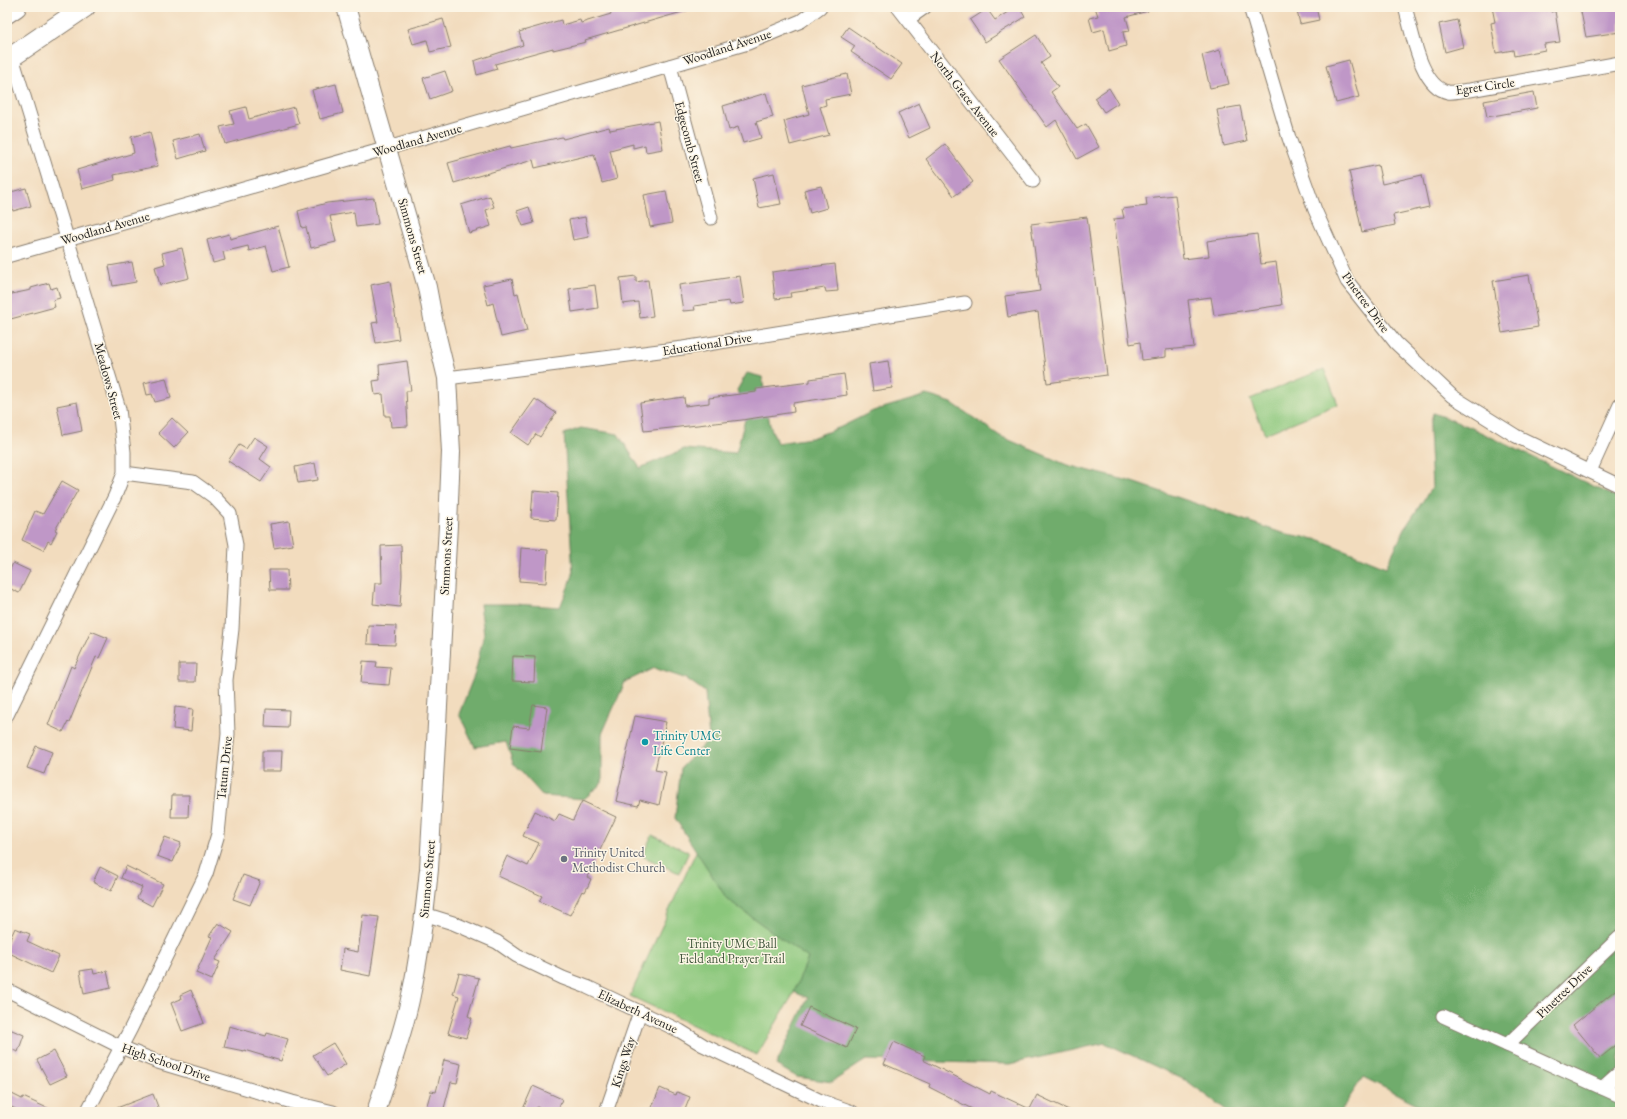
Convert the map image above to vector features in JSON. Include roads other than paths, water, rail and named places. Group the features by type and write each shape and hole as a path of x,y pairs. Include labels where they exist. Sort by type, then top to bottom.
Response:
{"main road":[{"path":"7,13 16,7"},
{"path":"9,59 85,7"}],"street":[{"name":"Simmons Street","path":"346,7 427,287 447,378 451,452 429,869 424,914 411,997 400,1038 376,1112"},
{"name":"Woodland Avenue","path":"7,256 388,148 748,43 801,21 820,7"},
{"name":"North Grace Avenue","path":"898,7 1033,181"},
{"path":"908,19 925,7"},
{"name":"Pinetree Drive","path":"1250,7 1289,138 1315,210 1347,281 1396,343 1452,396 1516,436 1620,486"},
{"name":"Egret Circle","path":"1406,7 1421,63 1432,82 1448,92 1470,90 1620,64"},
{"name":"Meadows Street","path":"7,715 108,511 124,474 124,452 119,409 9,59"},
{"name":"Edgecomb Street","path":"670,66 711,218"},
{"name":"Educational Drive","path":"447,378 683,348 965,303"},
{"path":"1590,471 1620,405"},
{"name":"Tatum Drive","path":"87,1112 121,1048 206,874 218,834 228,734 226,680 232,629 236,545 230,514 214,497 193,482 124,474"},
{"name":"Elizabeth Avenue","path":"424,914 453,922 497,942 524,960 640,1012 680,1031 703,1045 821,1101 852,1112"},
{"name":"Pinetree Drive","path":"1507,1045 1620,938"},
{"name":"High School Drive","path":"7,990 121,1048 181,1069 292,1102 333,1112"},
{"name":"Kings Way","path":"606,1112 640,1012"},
{"path":"1443,1016 1620,1096"},
{"path":"1602,1088 1620,1072"}],"place":[{"name":"Trinity UMC Life Center","path":"645,742"},
{"name":"Trinity United Methodist Church","path":"564,859"}],"park label":[{"name":"Trinity UMC Ball Field and Prayer Trail","path":"732,950"}]}
